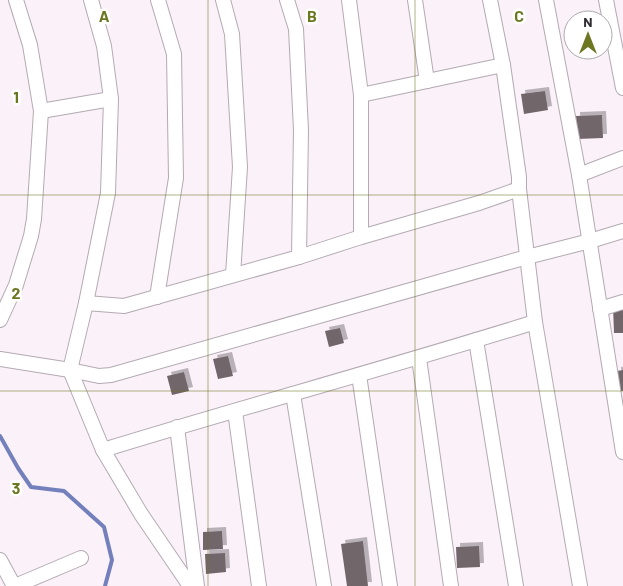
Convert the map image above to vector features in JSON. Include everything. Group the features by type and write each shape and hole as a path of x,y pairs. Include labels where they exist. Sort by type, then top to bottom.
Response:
{"street":[{"path":"0,320 16,284 31,236 42,111 30,44 16,0"},
{"path":"91,0 104,46 111,99 108,193 86,303 70,370 103,450 141,514 190,586"},
{"path":"157,297 176,178 174,54 158,0"},
{"path":"223,0 232,34 240,167 233,276"},
{"path":"288,0 296,29 301,130 299,257"},
{"path":"349,0 361,95 361,237"},
{"path":"415,0 427,81"},
{"path":"490,0 503,64 519,178 535,322 580,586"},
{"path":"546,0 579,175 623,452"},
{"path":"606,0 623,88"},
{"path":"361,95 503,64"},
{"path":"42,111 111,99"},
{"path":"579,175 623,158"},
{"path":"86,303 124,306 299,257 479,203 519,189"},
{"path":"0,359 99,376 111,375 623,231"},
{"path":"600,309 623,302"},
{"path":"103,450 235,410 419,358 535,322"},
{"path":"476,340 516,586"},
{"path":"419,358 451,586"},
{"path":"359,375 390,586"},
{"path":"293,394 324,586"},
{"path":"235,410 259,586"},
{"path":"177,427 197,586"},
{"path":"0,560 14,586 81,558"}],"building":[{"path":"545,91 548,110 524,114 521,94"},
{"path":"602,115 603,138 577,139 576,116"},
{"path":"623,305 623,333 614,333 613,306"},
{"path":"340,328 344,343 329,347 325,331"},
{"path":"228,356 233,376 218,379 213,359"},
{"path":"623,370 623,391 619,391 617,371"},
{"path":"184,372 189,391 172,395 167,376"},
{"path":"222,531 223,549 203,550 203,532"},
{"path":"363,541 368,586 347,586 341,544"},
{"path":"479,546 480,567 457,568 456,547"},
{"path":"225,553 226,572 206,574 205,554"}],"waterway":[{"path":"0,436 31,487 64,491 104,527 112,560 105,586"}]}
